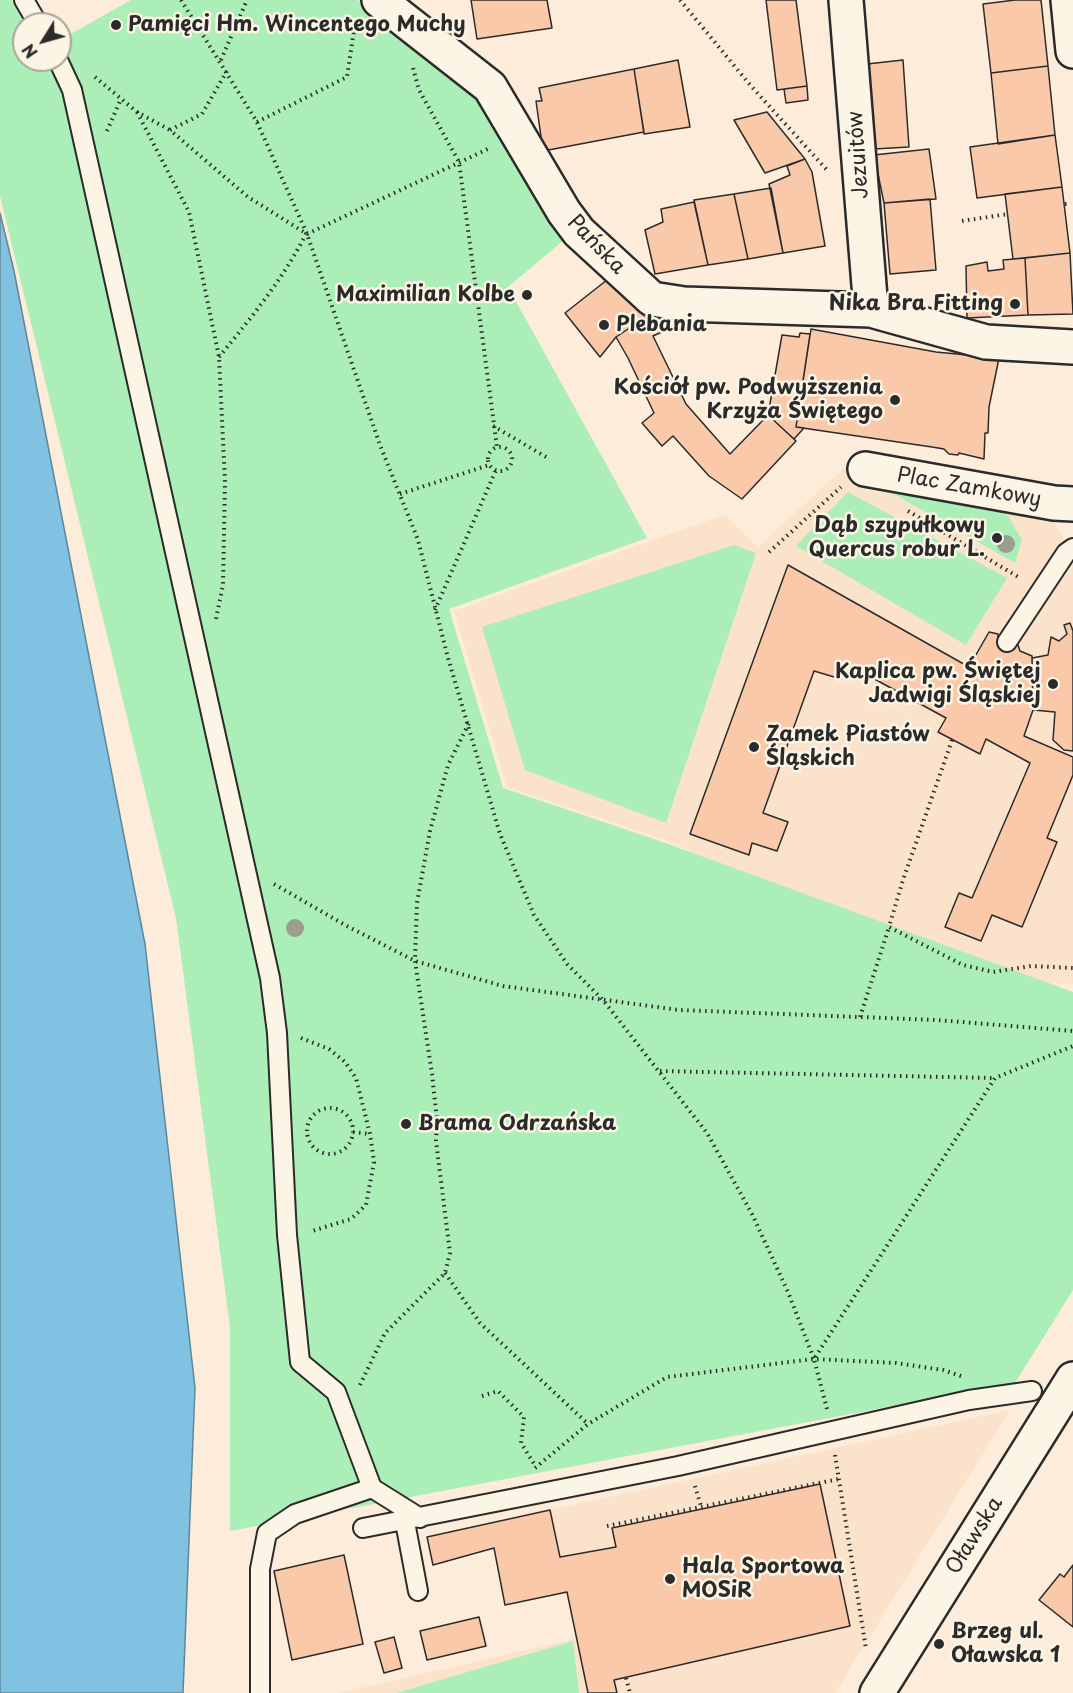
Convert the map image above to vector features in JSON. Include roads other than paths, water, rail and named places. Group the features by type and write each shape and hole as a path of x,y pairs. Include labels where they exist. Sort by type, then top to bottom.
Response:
{"street":[{"name":"Jezuitów","path":"846,0 871,310"},
{"path":"1068,0 1073,51"},
{"name":"Pańska","path":"377,11 490,87 579,232 652,299 684,304 871,310 986,342 1073,347"},
{"name":"Plac Zamkowy","path":"866,469 1054,503 1073,504"},
{"name":"Oławska","path":"877,1693 1073,1379"}],"lane":[{"path":"64,72 72,90 270,978 277,1033 287,1235 300,1362 336,1392 372,1488 412,1520 418,1591"},
{"path":"1007,642 1066,553 1073,548"},
{"path":"363,1528 493,1504 969,1400 1032,1391"},
{"path":"260,1693 260,1569 267,1533 295,1514 372,1488"}],"water":[{"path":"0,213 14,271 145,944 195,1388 183,1693 0,1693"}],"place":[{"name":"Pamięci Hm. Wincentego Muchy","path":"116,25"},
{"name":"Maximilian Kolbe","path":"527,295"},
{"name":"Nika Bra Fitting","path":"1015,304"},
{"name":"Plebania","path":"604,325"},
{"name":"Kościół pw. Podwyższenia Krzyża Świętego","path":"895,400"},
{"name":"Dąb szypułkowy Quercus robur L.","path":"997,538"},
{"name":"Kaplica pw. Świętej Jadwigi Śląskiej","path":"1053,684"},
{"name":"Zamek Piastów Śląskich","path":"754,747"},
{"name":"Brama Odrzańska","path":"406,1124"},
{"name":"Hala Sportowa MOSiR","path":"670,1579"},
{"name":"Brzeg ul. Oławska 1","path":"939,1644"}]}
